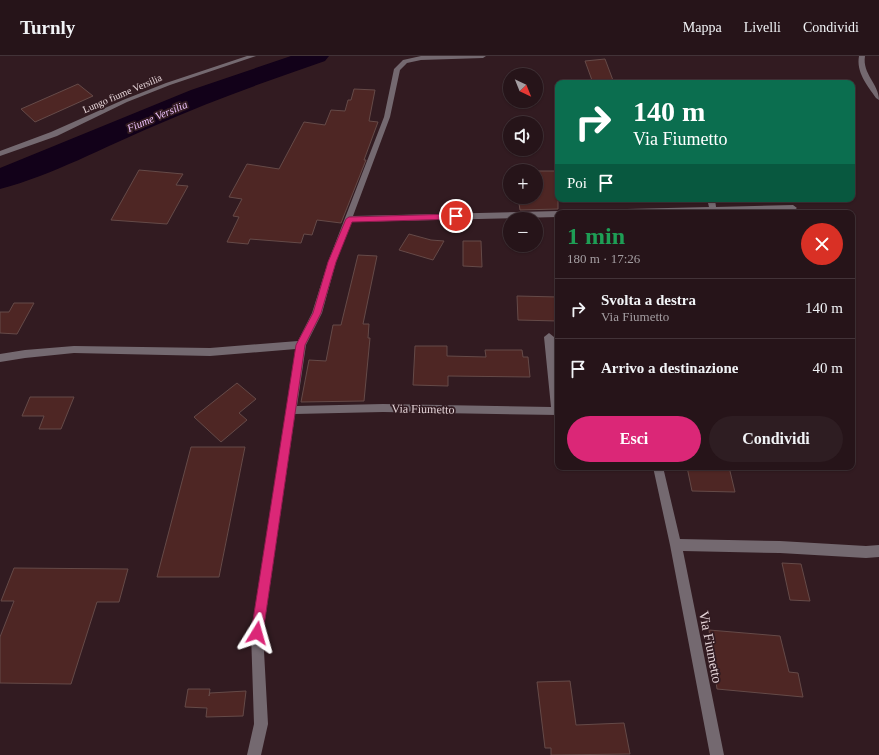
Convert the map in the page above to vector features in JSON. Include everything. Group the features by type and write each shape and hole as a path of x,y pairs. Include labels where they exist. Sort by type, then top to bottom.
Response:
{"street":[{"name":"Lungo fiume Versilia","path":"0,154 54,134 161,86 253,56"},
{"path":"254,755 261,724 257,633 301,345 317,313 332,262 387,117 397,69 405,60 483,56"},
{"path":"862,56 860,60 862,68 879,98"},
{"path":"712,202 714,210 793,208"},
{"path":"349,219 555,214"},
{"name":"Via Fiumetto","path":"549,337 555,392"},
{"path":"0,358 48,351 86,348 199,352 301,345"},
{"name":"Via Fiumetto","path":"290,410 383,408 555,411"},
{"name":"Via Fiumetto","path":"659,470 676,545 717,755"},
{"path":"676,545 780,546 866,552 879,551"}],"building":[{"path":"605,59 613,80 592,80 585,61"},
{"path":"78,84 93,96 35,122 21,109"},
{"path":"354,89 375,90 369,121 378,122 364,160 366,160 341,223 317,220 312,235 304,234 301,243 250,239 248,244 227,242 239,217 233,216 242,199 229,197 247,164 279,169 304,122 325,125 331,110 345,111 348,100 351,100"},
{"path":"139,170 183,174 176,185 188,186 167,224 111,220"},
{"path":"543,171 555,171 555,202 558,202 558,209 520,210 519,204 543,204"},
{"path":"409,234 431,240 444,241 433,260 399,250"},
{"path":"463,241 481,241 482,267 463,266"},
{"path":"358,255 377,256 363,324 369,324 368,338 370,338 364,401 301,402 309,360 326,361 333,325 341,325"},
{"path":"517,296 555,297 555,321 518,320"},
{"path":"14,303 34,303 17,334 0,333 0,312 9,312"},
{"path":"415,346 447,346 447,356 486,357 485,350 522,350 523,357 528,357 530,377 448,376 448,386 413,385"},
{"path":"237,383 256,399 239,413 247,420 221,442 194,417"},
{"path":"30,397 74,397 61,429 39,429 44,416 22,416"},
{"path":"191,447 245,447 219,577 157,577"},
{"path":"688,470 730,470 735,492 692,491"},
{"path":"782,563 801,564 810,601 790,600"},
{"path":"14,568 128,569 119,602 97,602 71,684 0,683 0,637 14,601 1,601"},
{"path":"709,630 780,636 789,672 798,673 803,697 717,689"},
{"path":"570,681 576,725 624,723 630,754 551,755 551,748 545,748 537,682"},
{"path":"188,689 210,689 209,696 210,693 246,691 243,716 206,717 207,708 185,707"}],"waterway":[{"name":"Fiume Versilia","path":"0,179 58,157 201,96 251,77 316,56"}],"route":[{"path":"257,633 301,345 317,313 332,262 349,219 456,216"}]}
